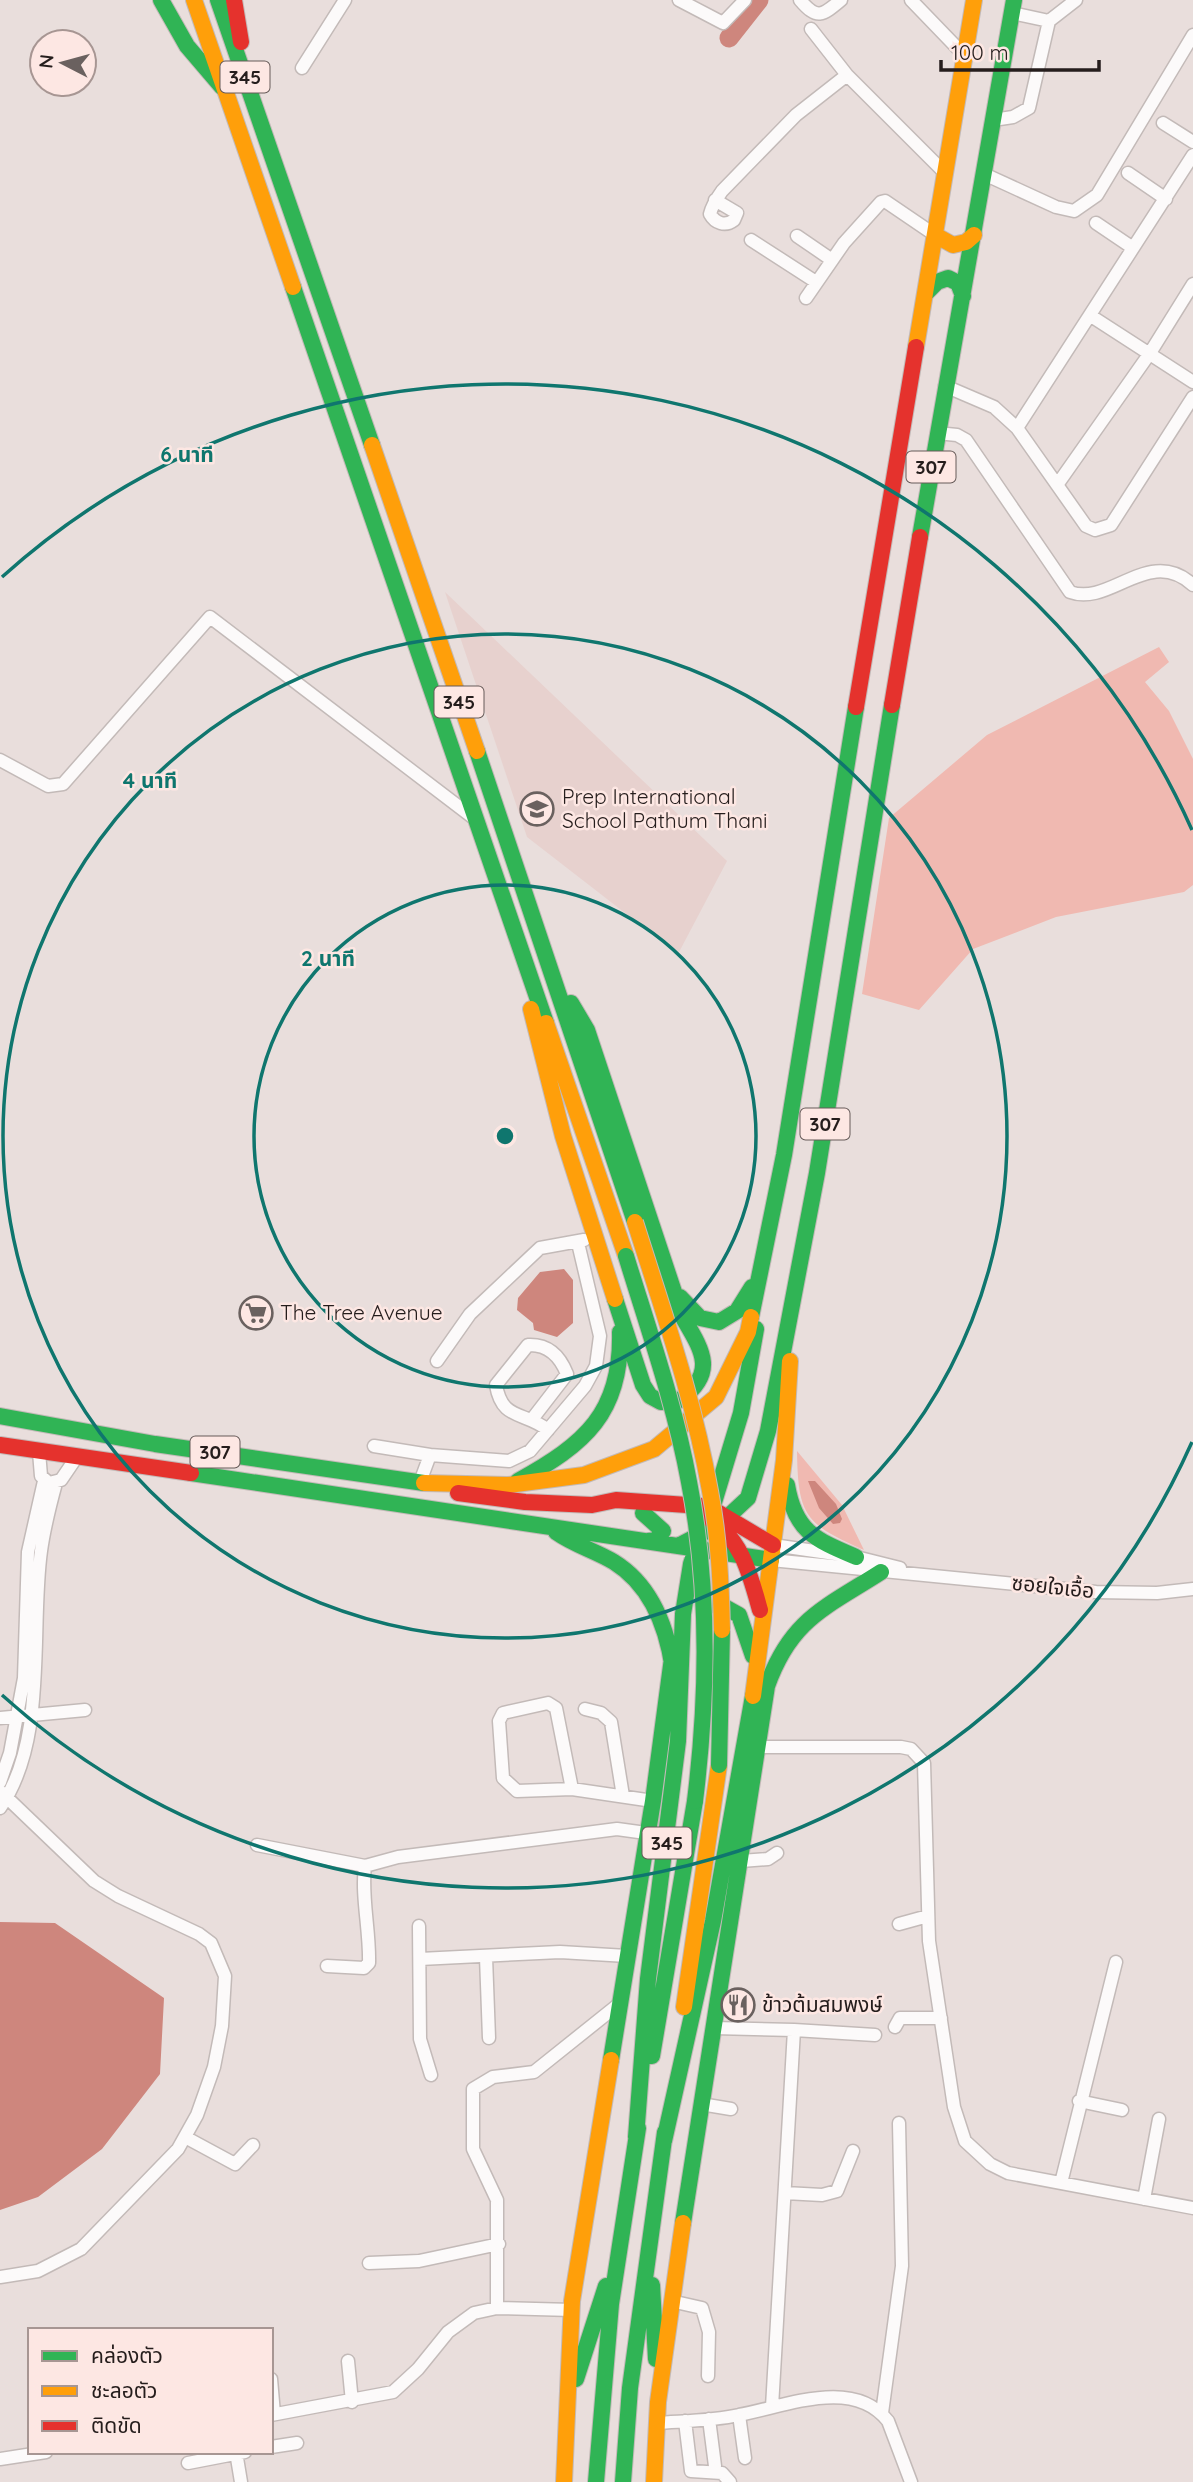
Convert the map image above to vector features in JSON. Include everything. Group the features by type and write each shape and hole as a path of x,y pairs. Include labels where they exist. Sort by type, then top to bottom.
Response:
{"main road":[{"path":"161,0 184,47 201,69 225,89"},
{"name":"345","path":"194,0 626,1256 676,1428 699,1548 703,1717 695,1801 675,1936 636,2137 618,2251 601,2389 596,2482"},
{"name":"345","path":"218,0 232,22 247,83 551,966 635,1222 694,1416 711,1494 721,1579 723,1637 719,1765 649,2240 630,2388 624,2482"},
{"path":"232,22 233,0"},
{"name":"307","path":"717,1517 725,1503 730,1452 754,1350 767,1249 974,0"},
{"name":"307","path":"0,1416 155,1444 426,1483 459,1493 525,1502 592,1505 616,1500 717,1517 761,1553 784,1460 791,1312 821,1147 937,433 1013,7"},
{"path":"935,234 953,245 967,242 974,235"},
{"path":"926,293 941,278 948,278 958,283 963,296"},
{"path":"515,934 540,1055 618,1314 643,1384 652,1398 664,1404 676,1403 703,1378 706,1369 704,1355 681,1316 675,1288 587,1030 551,966"},
{"path":"675,1288 689,1311 705,1322 730,1320 743,1307 767,1249"},
{"path":"426,1483 508,1485 584,1475 654,1449 698,1416 716,1397 743,1343 767,1249"},
{"path":"592,1505 612,1512 717,1517 741,1507 753,1488 768,1431 791,1312"},
{"path":"508,1485 559,1459 594,1429 617,1386 620,1368 618,1314"},
{"path":"754,1350 766,1357 785,1339"},
{"name":"307","path":"0,1446 678,1546 699,1542"},
{"path":"784,1460 791,1510 800,1527 817,1541 856,1557"},
{"path":"643,1513 663,1531 656,1540 648,1541"},
{"path":"717,1517 699,1542 761,1553"},
{"path":"717,1517 761,1553 762,1616"},
{"path":"551,1528 569,1541 615,1562 629,1574 657,1610 672,1658 678,1739"},
{"name":"345","path":"636,2137 650,1959 678,1739 688,1575 699,1542"},
{"path":"683,1626 692,1602 706,1583 761,1553"},
{"name":"345","path":"664,2141 723,1872 755,1678 762,1616 761,1553"},
{"path":"654,2482 658,2402 671,2301 773,1664 787,1637 842,1595 881,1572"},
{"path":"683,1626 696,1609 705,1605 730,1608 739,1615 745,1626 764,1711"},
{"path":"564,2482 570,2399 572,2310 653,1801 672,1658"},
{"path":"723,1872 755,1773"},
{"path":"649,2240 658,2402"},
{"path":"570,2399 618,2251"}],"street":[{"path":"302,68 345,0"},
{"path":"679,0 723,23 745,0"},
{"path":"800,0 809,11 818,14 826,12 841,0"},
{"path":"912,0 965,56"},
{"path":"993,120 1013,117 1029,108 1049,21 1076,0"},
{"path":"1013,7 1049,21"},
{"path":"811,29 847,75 946,173"},
{"path":"984,174 1056,207 1074,211 1097,195 1192,39"},
{"path":"715,200 740,169 796,115 847,75"},
{"path":"1163,123 1193,142"},
{"path":"1017,428 1193,155"},
{"path":"1128,173 1166,199"},
{"path":"806,298 832,260 881,202 885,201 935,234"},
{"path":"1096,223 1133,248"},
{"path":"797,236 832,260"},
{"path":"751,240 816,282"},
{"path":"1057,485 1150,353 1193,284"},
{"path":"1091,316 1193,382"},
{"path":"945,386 994,408 1017,428 1086,526 1094,530 1111,525 1193,397"},
{"path":"937,433 957,435 966,440 1070,592 1091,594 1131,577 1158,572 1170,572 1193,585"},
{"path":"0,760 48,786 63,784 210,617 475,819"},
{"path":"437,1361 470,1314 540,1248 578,1242 595,1235"},
{"path":"374,1446 430,1455 509,1461 530,1451 585,1386 596,1366 600,1336 578,1242"},
{"path":"548,1430 533,1418 509,1413 499,1401 496,1385 528,1345 539,1345 551,1351 562,1361 567,1374 585,1386"},
{"path":"533,1418 567,1374"},
{"path":"0,1808 31,1713 36,1680 40,1552 50,1482 38,1465 39,1452"},
{"path":"426,1483 430,1455"},
{"path":"0,1782 24,1678 28,1552 50,1482 67,1474 76,1458"},
{"path":"761,1553 856,1557 914,1572"},
{"path":"761,1553 881,1572 914,1572"},
{"name":"ซอยใจเอื้อ","path":"914,1572 1096,1592 1157,1593 1193,1589"},
{"path":"572,1789 556,1708 548,1703 503,1713 499,1721 501,1755 503,1778 509,1787 528,1792 572,1789 653,1801"},
{"path":"584,1709 601,1713 611,1722 623,1796"},
{"path":"0,1718 85,1710"},
{"path":"759,1747 901,1747 919,1756 924,1763 928,1916 954,2107 965,2141 990,2164 1008,2173 1193,2208"},
{"path":"0,2277 38,2270 81,2249 164,2167 185,2137 214,2067 224,2005 225,1976 211,1943 199,1934 118,1896 93,1881 4,1794"},
{"path":"257,1845 366,1866 398,1857 617,1829 646,1833"},
{"path":"741,1861 768,1859 777,1853"},
{"path":"327,1966 364,1968 369,1963 368,1909 364,1889 366,1866"},
{"path":"899,1924 928,1916"},
{"path":"419,1926 420,2039 431,2075"},
{"path":"420,1959 574,1952 627,1955"},
{"path":"486,1957 489,2038"},
{"path":"1061,2183 1115,1962"},
{"path":"497,2308 497,2200 473,2149 473,2089 493,2077 534,2072 619,2004"},
{"path":"895,2028 901,2018 941,2018"},
{"path":"714,2028 875,2035"},
{"path":"772,2407 794,2030"},
{"path":"1079,2101 1122,2110"},
{"path":"701,2104 731,2109"},
{"path":"1144,2199 1159,2119"},
{"path":"882,2413 902,2266 899,2123"},
{"path":"185,2137 235,2164 253,2145"},
{"path":"785,2193 822,2195 837,2191 853,2151"},
{"path":"369,2263 419,2261 499,2244"},
{"path":"671,2301 702,2308 709,2332 708,2376"},
{"path":"273,2415 352,2402 393,2392 466,2317 484,2309 572,2310"},
{"path":"348,2361 352,2402"},
{"path":"657,2423 738,2416 772,2407 835,2397 852,2399 882,2413 892,2428 911,2482"},
{"path":"738,2416 745,2458"},
{"path":"709,2419 715,2466"},
{"path":"685,2421 691,2471 722,2473 730,2482"},
{"path":"273,2447 297,2443"},
{"path":"0,2459 33,2454"},
{"path":"188,2463 234,2454"},
{"path":"239,2454 241,2482"}],"shaded area":[{"path":"445,592 727,861 678,954 527,837"},
{"path":"1159,647 1169,662 1145,682 1169,711 1193,759 1193,885 1184,892 1056,917 973,949 919,1010 862,994 889,818 987,735"},
{"path":"564,1269 573,1280 573,1323 557,1337 534,1330 533,1323 517,1310 518,1298 540,1272"},
{"path":"797,1451 842,1505 864,1550 829,1533 809,1515 800,1490"},
{"path":"808,1481 815,1481 836,1504 842,1519 840,1523 833,1524 819,1508"},
{"path":"0,1922 55,1923 164,1998 160,2074 102,2149 38,2197 0,2210"}],"waterway":[{"path":"729,38 759,0"}],"traffic: fast":[{"path":"161,0 187,46 222,87"},
{"path":"218,0 372,445"},
{"path":"920,537 1014,0"},
{"path":"926,293 937,282 948,278 958,283 963,296"},
{"path":"293,287 546,1023"},
{"path":"678,1546 720,1524 748,1498 768,1431 817,1173 892,705"},
{"path":"751,1317 784,1155 856,707"},
{"path":"477,751 635,1222"},
{"path":"571,1003 587,1030 682,1316 703,1360 699,1380 680,1400 661,1402 650,1396 643,1385 615,1299"},
{"path":"626,1256 661,1368 696,1522 705,1642 695,1801"},
{"path":"680,1297 700,1318 719,1322 737,1311 752,1287"},
{"path":"712,1509 741,1413 756,1329"},
{"path":"518,1481 562,1454 595,1423 614,1384 619,1360 620,1332"},
{"path":"0,1416 155,1444 424,1483"},
{"path":"191,1473 771,1560"},
{"path":"787,1485 802,1524 819,1539 856,1557"},
{"path":"643,1513 663,1531 656,1540 648,1541"},
{"path":"556,1532 614,1562 638,1583 661,1623 673,1669"},
{"path":"636,2137 648,1979 678,1741 683,1614 691,1564 699,1541"},
{"path":"683,2223 767,1686 776,1663 799,1630 827,1606 881,1572"},
{"path":"709,1605 721,1605 739,1615 753,1656"},
{"path":"719,1765 722,1630"},
{"path":"611,2060 653,1801 672,1658"},
{"path":"664,2141 713,1921 753,1696"},
{"path":"652,2056 695,1801"},
{"path":"596,2482 611,2304 638,2128"},
{"path":"623,2482 630,2388 665,2132"},
{"path":"652,2285 656,2359"},
{"path":"576,2379 606,2286"}],"traffic: slow":[{"path":"194,0 293,287"},
{"path":"916,347 974,0"},
{"path":"935,235 953,245 966,242 974,235"},
{"path":"372,445 477,751"},
{"path":"531,1009 563,1136 615,1299"},
{"path":"546,1023 626,1256"},
{"path":"635,1222 677,1355 703,1457 717,1543 722,1630"},
{"path":"424,1483 508,1485 584,1475 654,1449 716,1397 748,1332 751,1317"},
{"path":"753,1696 784,1460 790,1361"},
{"path":"684,2007 719,1765"},
{"path":"564,2482 572,2301 611,2060"},
{"path":"654,2482 658,2402 683,2223"}],"traffic: jam":[{"path":"234,0 241,42"},
{"path":"856,707 916,347"},
{"path":"892,705 920,537"},
{"path":"0,1445 191,1473"},
{"path":"458,1493 525,1502 592,1505 616,1500 701,1506 712,1509 773,1545"},
{"path":"709,1518 737,1547 748,1571 760,1610"}],"place":[{"name":"Prep International School Pathum Thani","path":"537,809"},
{"name":"The Tree Avenue","path":"256,1313"},
{"name":"ข้าวต้มสมพงษ์","path":"738,2005"}]}
